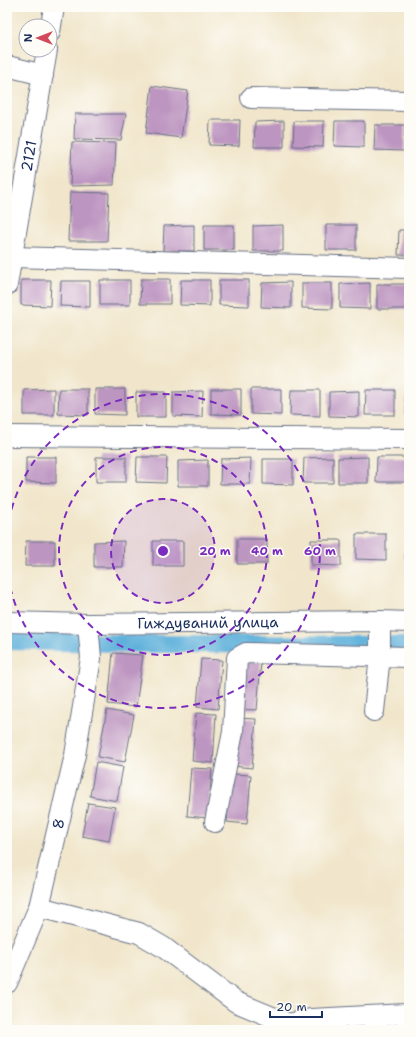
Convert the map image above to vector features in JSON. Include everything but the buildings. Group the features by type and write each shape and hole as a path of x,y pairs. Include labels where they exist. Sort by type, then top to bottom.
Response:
{"street":[{"path":"52,18 54,7"},
{"name":"2121","path":"7,285 46,58"},
{"path":"7,66 43,75"},
{"path":"251,98 409,101"},
{"path":"12,257 409,268"},
{"path":"7,436 409,439"},
{"name":"Гиждуваний улица","path":"7,622 88,624 409,622"},
{"path":"374,711 380,652 380,623"},
{"name":"8","path":"7,983 39,907 75,755 91,658 88,624"},
{"path":"215,822 233,732 237,658 246,653 380,652 409,657"},
{"path":"39,907 139,932 163,947 236,1002 287,1027 311,1019 399,1015 409,1013"}],"waterway":[{"path":"7,641 162,644 409,645"}]}
